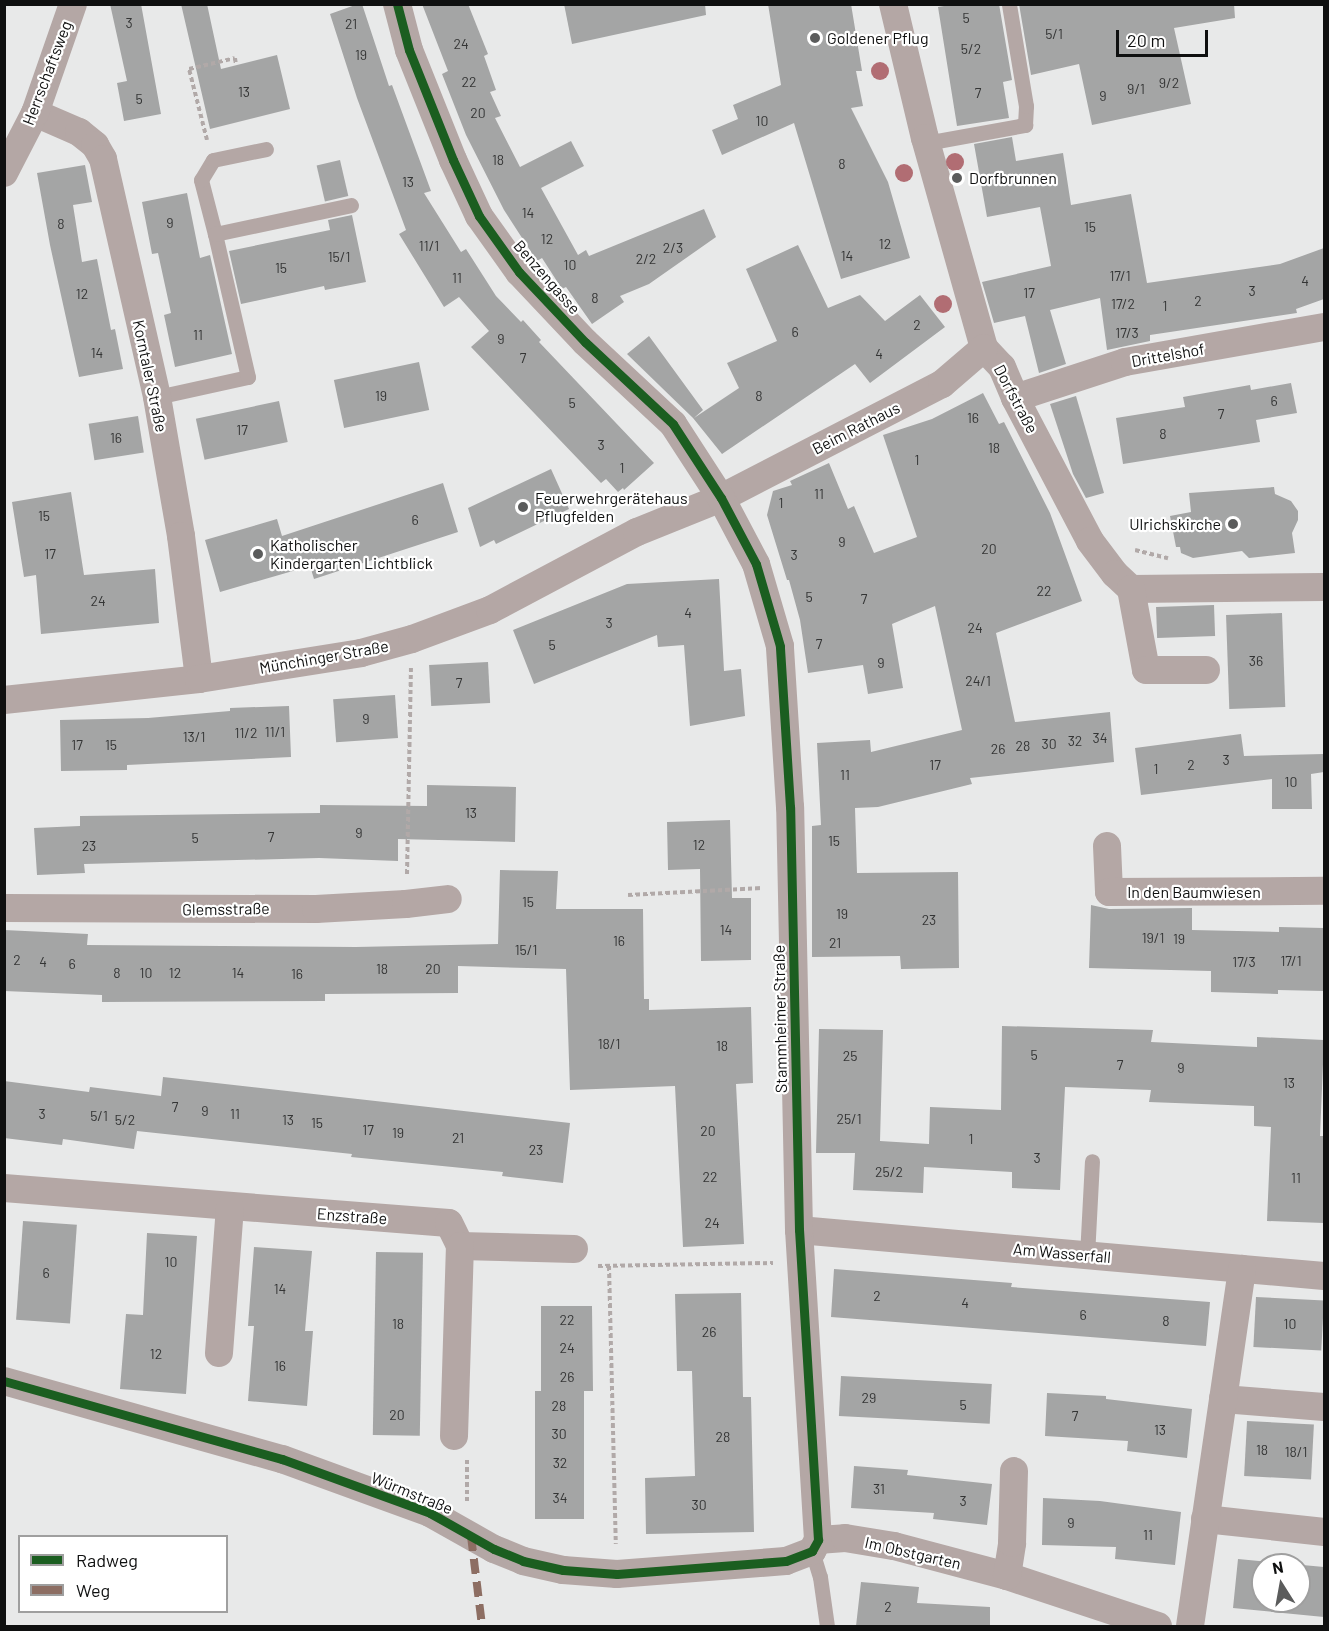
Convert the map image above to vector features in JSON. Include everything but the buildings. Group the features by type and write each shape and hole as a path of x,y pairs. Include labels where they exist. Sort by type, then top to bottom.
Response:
{"street":[{"name":"Herrschaftsweg","path":"4,173 35,113 73,4"},
{"name":"Benzengasse","path":"397,4 409,50 453,160 479,216 519,272 585,342 673,424 721,498"},
{"name":"Dorfstraße","path":"893,4 926,143 971,295 984,348 1002,367 1015,398 1090,542 1115,574 1131,588"},
{"name":"Korntaler Straße","path":"35,113 79,132 95,145 103,159 157,397 181,536 199,679"},
{"name":"Drittelshof","path":"1015,398 1125,362 1324,327"},
{"name":"Beim Rathaus","path":"721,498 942,384 984,348"},
{"name":"Münchinger Straße","path":"4,700 199,679 361,653 412,639 490,610 637,532 721,498"},
{"name":"Stammheimer Straße","path":"721,498 756,564 780,646 787,747 792,888 799,1230 815,1545"},
{"path":"1206,670 1146,670 1131,588 1324,587"},
{"name":"In den Baumwiesen","path":"1107,846 1109,892 1324,891"},
{"name":"Glemsstraße","path":"4,908 316,909 406,904 448,899"},
{"name":"Enzstraße","path":"4,1188 230,1208 449,1223 460,1246"},
{"path":"219,1353 230,1208"},
{"name":"Am Wasserfall","path":"799,1230 1324,1276"},
{"path":"454,1436 460,1246 574,1249"},
{"path":"1190,1626 1242,1269"},
{"name":"Würmstraße","path":"4,1381 282,1460 430,1513 494,1549 523,1561 563,1569 617,1574 786,1561 815,1545"},
{"path":"1223,1399 1324,1407"},
{"path":"1007,1576 1012,1543 1014,1471"},
{"path":"1205,1519 1324,1532"},
{"name":"Im Obstgarten","path":"815,1545 846,1538 894,1546 1007,1576 1158,1626"}],"lane":[{"path":"926,143 1025,125 1026,106 1009,4"},
{"path":"157,397 248,377 201,180 213,160 266,149"},
{"path":"215,234 351,205"},
{"path":"1087,1256 1092,1161"},
{"name":"Stammheimer Straße","path":"815,1545 827,1626"}],"path":[{"path":"213,160 189,69 235,58 236,65"},
{"path":"406,904 412,639"},
{"path":"628,895 792,888"},
{"path":"617,1574 609,1266 801,1263"},
{"path":"454,1436 467,1436 467,1533"}],"marked path":[{"path":"471,1536 482,1626"}],"cycle path":[{"path":"4,1381 282,1459 430,1513 494,1549 523,1561 563,1570 617,1574 786,1561 812,1551 818,1540 799,1230 790,807 780,646 756,564 721,498 673,424 585,342 519,272 479,216 453,160 409,50 397,4"}],"place":[{"name":"Goldener Pflug","path":"815,38"},
{"name":"Dorfbrunnen","path":"957,178"},
{"name":"Feuerwehrgerätehaus Pflugfelden","path":"523,507"},
{"name":"Ulrichskirche","path":"1233,524"},
{"name":"Katholischer Kindergarten Lichtblick","path":"258,554"}]}
